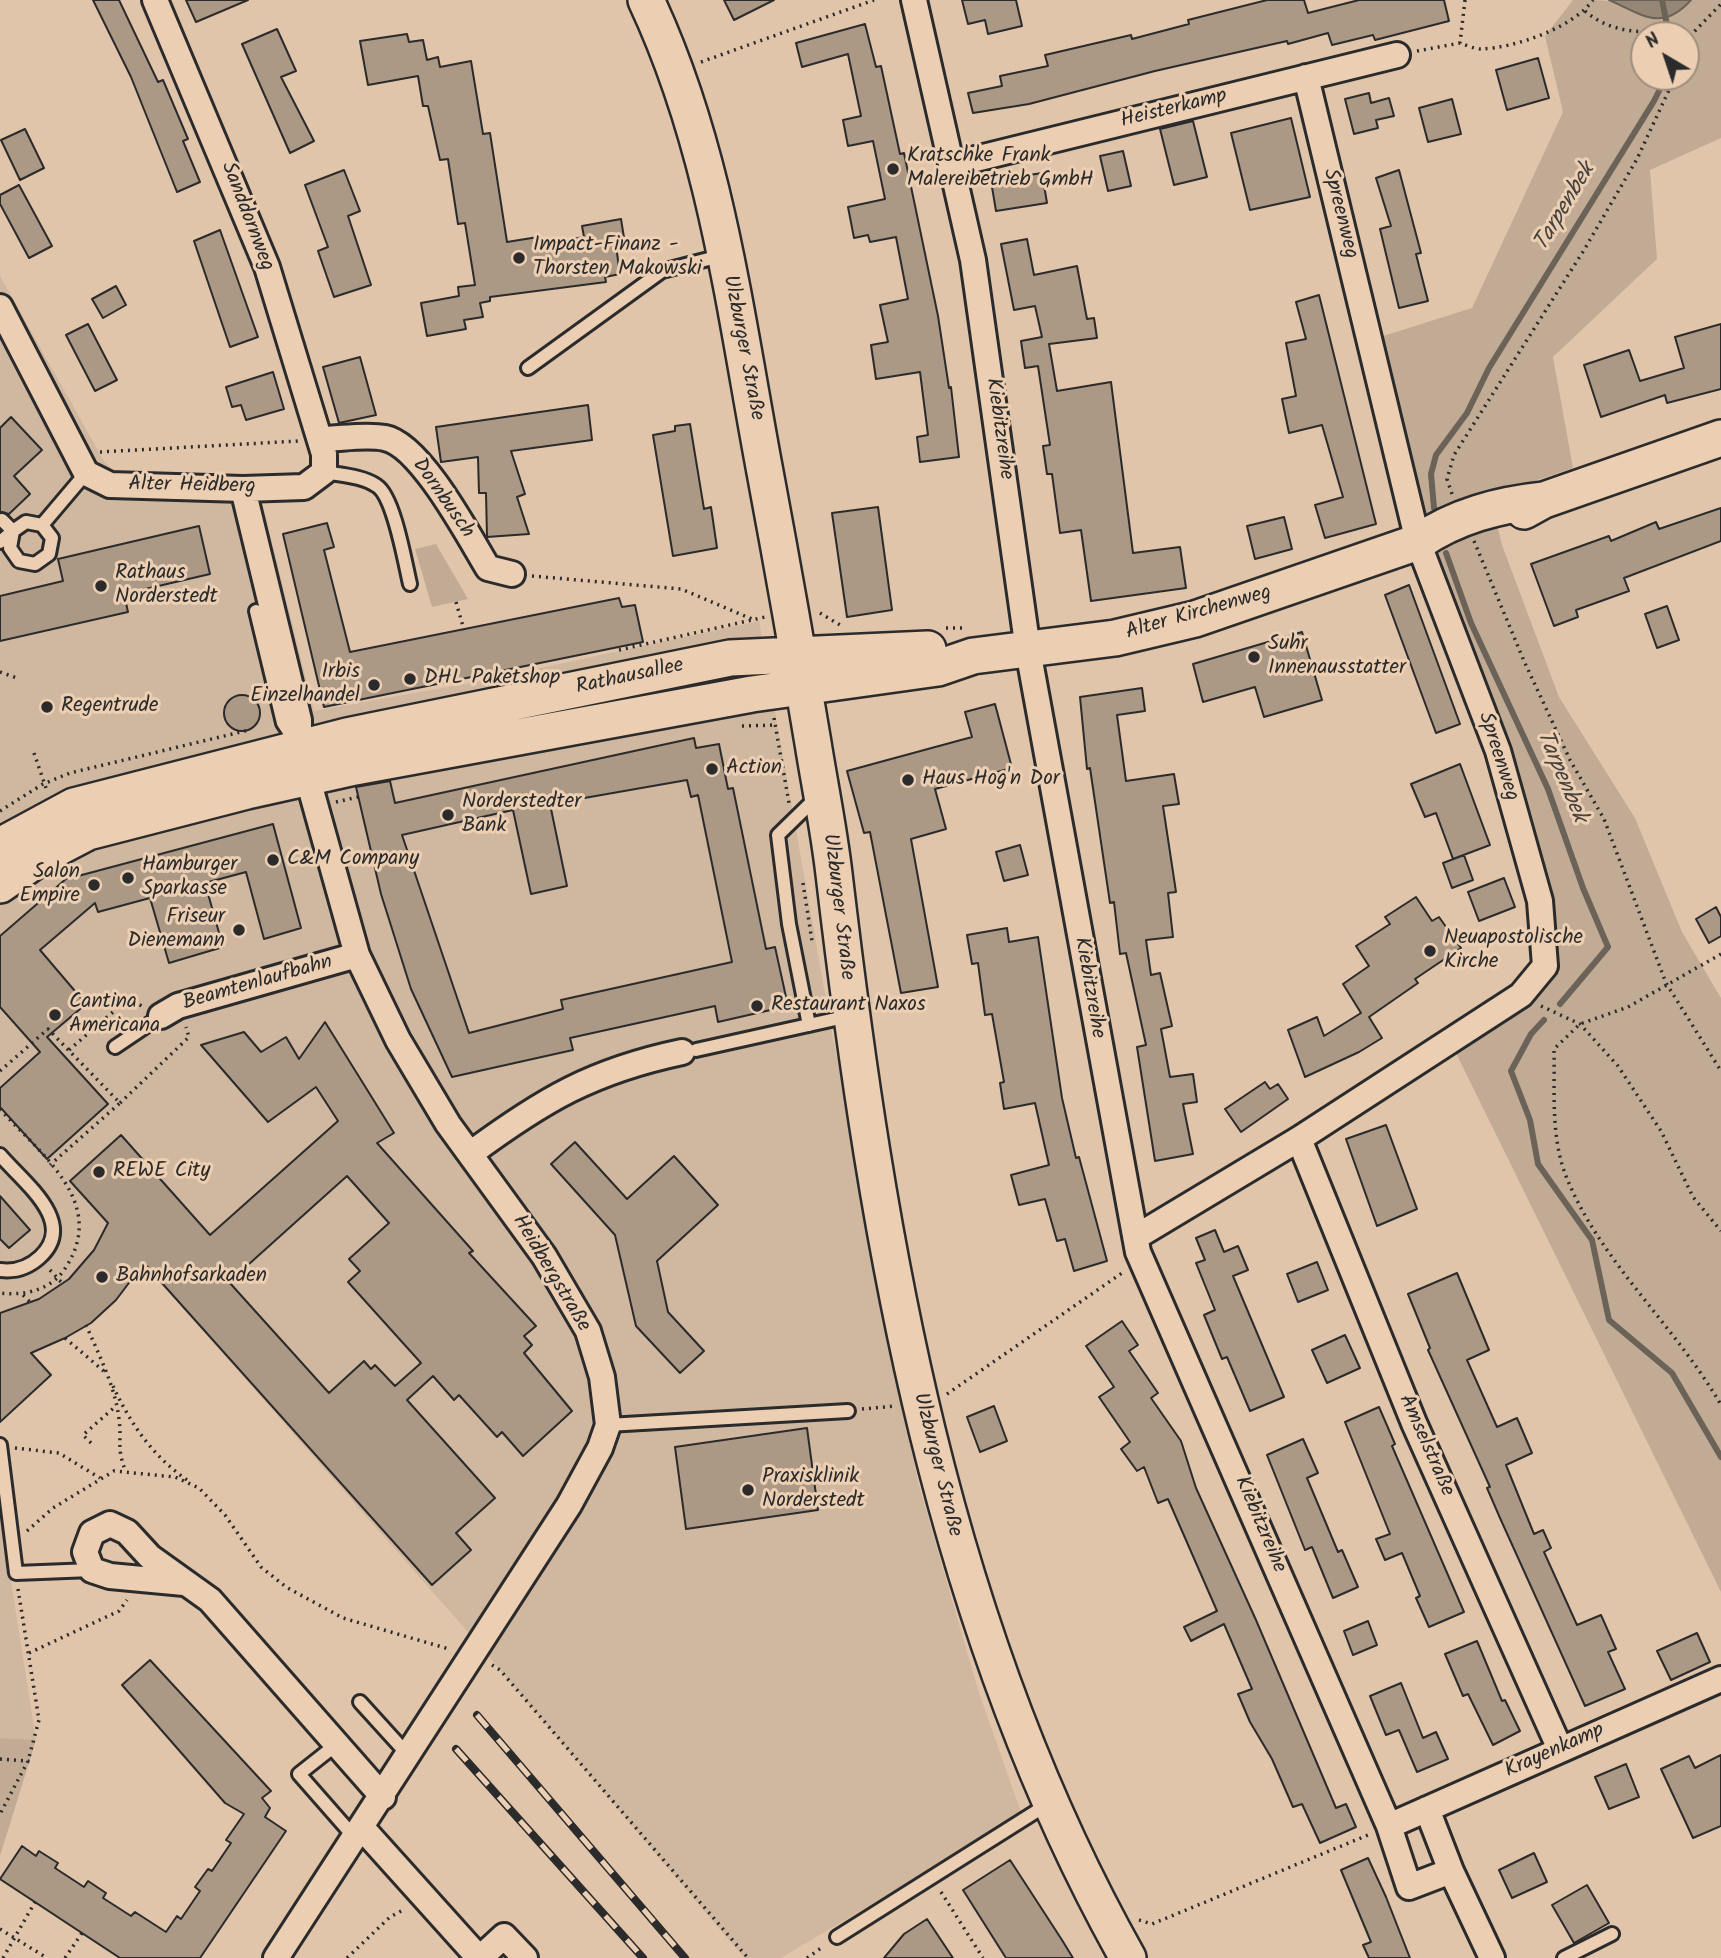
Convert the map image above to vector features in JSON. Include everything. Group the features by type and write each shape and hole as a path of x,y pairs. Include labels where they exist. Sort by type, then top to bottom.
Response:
{"main road":[{"name":"Ulzburger Straße","path":"646,0 678,74 700,142 724,255 804,688 851,1016 887,1241 920,1404 975,1609 1052,1806 1128,1958"},
{"name":"Alter Kirchenweg","path":"804,688 938,668 973,656 1115,638 1195,619 1418,542 1441,527 1502,505 1544,500 1721,438"},
{"name":"Alter Kirchenweg","path":"798,653 937,648 973,656"},
{"name":"Rathausallee","path":"0,885 40,857 88,832 303,763 730,658 798,653"},
{"name":"Rathausallee","path":"0,846 74,806 303,763 804,688"}],"street":[{"name":"Sanddornweg","path":"155,0 267,267 320,439"},
{"name":"Kiebitzreihe","path":"914,0 973,260 1028,650 1113,1125 1139,1249 1389,1826 1409,1887 1451,1871"},
{"name":"Heisterkamp","path":"951,165 1397,55"},
{"name":"Spreenweg","path":"1139,1249 1299,1139 1521,995 1545,966 1540,901 1498,751 1418,542 1306,77"},
{"path":"0,307 86,473"},
{"name":"Dornbusch","path":"320,439 387,438 411,453 427,471 488,568 512,575"},
{"path":"320,439 324,454 324,472"},
{"name":"Alter Heidberg","path":"86,473 110,485 243,489 304,487 324,472"},
{"path":"243,489 299,720 303,763"},
{"name":"Heidbergstraße","path":"276,1958 383,1797 569,1506 600,1448 608,1425 602,1377 588,1331 544,1256 448,1124 398,1040 357,956 303,763"},
{"name":"Beamtenlaufbahn","path":"169,1011 357,956"},
{"path":"470,1154 537,1107 574,1086 613,1069 689,1051"},
{"name":"Amselstraße","path":"1299,1139 1414,1423 1560,1749"},
{"path":"184,1583 110,1576 92,1570 85,1552 92,1532 110,1524 127,1532 150,1557 210,1600 383,1797"},
{"name":"Krayenkamp","path":"1389,1826 1721,1679"},
{"path":"1427,1809 1451,1871 1492,1958"},
{"path":"359,1834 479,1958 504,1936 525,1958"}],"lane":[{"path":"528,368 662,271 724,255"},
{"path":"324,472 365,480 380,487 389,504 410,584"},
{"path":"42,525 86,473"},
{"path":"2,520 13,531"},
{"path":"0,542 13,531 26,522 42,525 52,538 49,554 35,564 19,561 10,548 13,531"},
{"path":"256,611 283,723 303,763"},
{"path":"809,1025 789,924 778,835 821,793"},
{"path":"115,1046 169,1011"},
{"path":"689,1051 851,1016"},
{"path":"0,1155 50,1213 54,1230 53,1240 39,1258 20,1270 0,1269"},
{"path":"608,1425 848,1411"},
{"path":"1,1445 16,1573 92,1570"},
{"path":"360,1702 409,1756"},
{"path":"337,1744 299,1774 359,1834"},
{"path":"837,1937 1040,1809 1052,1806"},
{"path":"1564,1958 1612,1934"}],"path":[{"path":"678,74 694,69 700,62 874,0"},
{"path":"1460,43 1465,0"},
{"path":"1397,55 1460,43 1479,49 1536,38 1585,11 1593,0"},
{"path":"1700,25 1721,4"},
{"path":"1585,11 1614,29 1630,31"},
{"path":"1454,501 1447,479 1454,455 1584,250 1637,159 1669,91"},
{"path":"69,441 88,451 119,453 320,439"},
{"path":"1474,540 1524,661 1570,760 1604,819 1666,983 1721,1071"},
{"path":"512,575 681,589 754,620"},
{"path":"456,602 464,629"},
{"path":"0,672 17,678"},
{"path":"1721,954 1628,1007 1580,1024 1554,1049 1556,1136 1567,1180 1604,1244 1686,1350 1721,1405"},
{"path":"1521,995 1580,1024 1618,1066 1661,1131 1693,1197 1721,1231"},
{"path":"50,1165 189,1037 169,1011 128,999 69,1050"},
{"path":"0,1071 48,1028 120,1103"},
{"path":"848,1411 920,1404 942,1397 1139,1249"},
{"path":"0,1293 22,1294 57,1278 63,1284"},
{"path":"22,1294 31,1303"},
{"path":"86,1325 124,1410 150,1448 171,1469 199,1488 225,1514 261,1567 298,1594 343,1618 432,1646 474,1653"},
{"path":"65,1338 108,1376 119,1419 118,1451 126,1472"},
{"path":"91,1443 83,1435 116,1406"},
{"path":"1,1445 59,1453 100,1478"},
{"path":"28,1531 53,1508 114,1471 175,1477 199,1488"},
{"path":"0,1814 28,1760 39,1720 16,1573"},
{"path":"29,1653 119,1611 142,1579"},
{"path":"500,1670 748,1958"},
{"path":"0,1759 28,1760"},
{"path":"1108,1922 1123,1914 1152,1924 1389,1826"},
{"path":"932,1877 983,1958"},
{"path":"3,1958 35,1902"},
{"path":"347,1958 390,1917 408,1907"},
{"path":"0,1929 47,1958"},
{"path":"65,1958 82,1933"},
{"path":"807,1958 837,1937"}],"shaded area":[{"path":"1573,0 1612,1 1644,15 1662,18 1671,16 1691,0 1721,0 1721,138 1650,170 1657,259 1553,357 1573,468 1490,496 1502,545 1559,697 1635,818 1682,932 1721,998 1721,1592 1454,1049 1560,972 1522,797 1424,522 1380,337 1472,308 1563,112 1545,36"},
{"path":"1609,0 1691,0 1670,16 1651,18"},
{"path":"0,276 104,461 114,471 138,478 255,474 314,711 475,682 759,621 832,1033 918,1482 979,1693 1022,1815 781,1958 744,1958 467,1631 108,1223 87,1259 69,1279 39,1299 0,1312"},
{"path":"436,544 468,599 432,607 415,549"},
{"path":"0,1511 36,1740 0,1738"},
{"path":"0,1738 36,1740 0,1856"}],"building":[{"path":"93,0 119,0 158,82 163,80 188,139 183,141 200,182 177,192 131,77"},
{"path":"186,0 248,0 196,22"},
{"path":"724,0 774,0 734,20"},
{"path":"962,0 1016,0 1022,26 988,34 985,20 968,24"},
{"path":"1267,0 1304,0 1308,13 1359,0 1444,0 1449,21 1375,40 1373,35 1332,45 1328,33 1288,44 1287,41 1155,71 1029,104 973,113 968,93 1002,86 1000,76 1048,66 1045,55 1131,35 1132,39 1189,24 1188,20"},
{"path":"865,24 876,67 881,66 900,154 904,153 938,316 949,388 951,387 959,457 920,462 917,437 928,435 920,372 876,379 871,345 888,342 880,305 908,299 896,237 870,242 868,235 854,238 848,207 885,199 873,141 848,146 843,120 861,116 848,54 802,67 796,43"},
{"path":"277,29 296,71 281,77 314,141 290,153 242,44"},
{"path":"407,34 409,42 423,40 427,60 438,57 440,67 471,61 483,134 490,133 507,242 538,237 540,245 584,237 582,226 621,219 625,244 616,246 620,274 605,277 606,282 490,297 490,301 480,303 483,317 464,320 466,329 427,336 421,303 459,296 458,287 475,285 465,223 458,224 448,159 440,160 428,106 423,106 418,76 368,85 360,41"},
{"path":"1538,58 1549,98 1507,110 1496,70"},
{"path":"1369,93 1371,103 1389,98 1394,116 1376,120 1378,128 1354,134 1345,99"},
{"path":"1452,99 1461,134 1428,142 1419,108"},
{"path":"1291,118 1310,197 1250,210 1231,133"},
{"path":"1193,121 1207,177 1174,185 1160,129"},
{"path":"25,129 44,168 20,180 1,140"},
{"path":"1123,151 1131,186 1108,191 1100,156"},
{"path":"344,170 360,211 348,216 371,285 334,297 318,251 328,247 305,185"},
{"path":"1399,170 1421,253 1416,254 1428,301 1399,308 1380,229 1391,226 1376,178"},
{"path":"1042,173 1047,203 996,211 991,181"},
{"path":"19,185 52,246 29,258 0,204 0,195"},
{"path":"220,230 258,337 230,347 194,241"},
{"path":"1027,239 1034,275 1077,266 1087,319 1094,318 1097,338 1049,344 1057,391 1111,382 1133,553 1180,547 1186,588 1091,601 1081,530 1060,533 1052,474 1047,474 1043,446 1050,445 1038,366 1025,368 1021,341 1042,337 1035,306 1014,310 1001,244"},
{"path":"116,286 126,305 103,318 92,299"},
{"path":"1319,295 1376,524 1325,538 1315,505 1343,497 1322,425 1289,433 1282,399 1296,396 1286,343 1306,339 1296,302"},
{"path":"88,324 117,380 95,391 66,335"},
{"path":"1721,324 1721,389 1667,403 1665,395 1601,417 1584,365 1629,350 1640,381 1684,368 1675,337"},
{"path":"360,357 376,415 339,423 323,367"},
{"path":"273,372 284,409 246,420 241,405 232,407 226,387"},
{"path":"588,405 592,440 511,451 525,494 517,497 529,534 487,537 486,493 479,493 478,457 441,462 436,427"},
{"path":"11,417 42,450 14,476 30,494 9,514 0,512 0,428"},
{"path":"690,424 704,509 711,507 717,548 673,556 653,435 675,431 675,426"},
{"path":"878,507 892,610 847,617 832,513"},
{"path":"1721,508 1721,541 1624,578 1629,591 1576,610 1578,617 1554,626 1531,564 1609,536 1611,541 1656,522 1659,529"},
{"path":"1284,517 1292,549 1255,559 1247,526"},
{"path":"327,523 334,547 324,550 350,652 619,598 622,607 635,605 643,642 324,707 283,534"},
{"name":"Rathaus Norderstedt","path":"199,526 210,574 124,594 128,612 0,641 0,596 63,581 58,559"},
{"path":"1409,585 1460,724 1436,733 1385,595"},
{"path":"1667,606 1679,640 1657,648 1645,614"},
{"path":"1302,632 1322,700 1264,717 1255,687 1203,702 1193,664"},
{"path":"1142,688 1145,711 1117,715 1126,781 1174,774 1179,804 1163,806 1176,892 1168,893 1173,937 1146,940 1151,975 1160,973 1172,1026 1161,1029 1170,1077 1193,1074 1197,1102 1183,1104 1193,1154 1155,1161 1137,1047 1146,1045 1126,953 1120,954 1114,902 1110,903 1090,768 1087,769 1080,697"},
{"path":"242,695 255,700 260,713 255,726 242,731 229,726 224,713 229,700"},
{"name":"Haus Hog'n Dor","path":"995,704 1012,768 935,789 946,829 911,839 938,987 901,993 870,832 864,833 847,771 972,737 965,712"},
{"path":"694,738 696,748 719,744 728,789 733,788 766,949 775,947 788,1006 718,1022 715,1006 570,1038 573,1050 452,1077 411,989 381,894 356,787 390,781 395,803","holes":["687,780 691,797 698,795 732,962 561,1000 563,1009 469,1033 402,835 513,810 531,894 567,886 550,804"]},
{"path":"1460,764 1490,845 1453,859 1436,813 1425,817 1411,784"},
{"path":"273,824 301,928 264,939 246,872 205,883 223,947 169,963 150,898 98,912 95,903 40,950 86,1004 47,1037 108,1104 47,1159 0,1107 0,1088 40,1052 0,1007 0,936 74,872 78,876"},
{"path":"1020,845 1028,875 1004,881 996,852"},
{"path":"1464,855 1473,880 1452,888 1443,863"},
{"path":"1504,878 1515,907 1479,921 1468,892"},
{"path":"1416,897 1432,921 1439,917 1461,948 1415,979 1418,983 1369,1017 1382,1038 1305,1077 1288,1030 1317,1017 1324,1036 1361,1013 1343,984 1369,966 1356,946 1390,924 1385,917"},
{"path":"1716,907 1721,917 1721,936 1709,943 1696,919"},
{"path":"1007,928 1009,942 1038,937 1062,1098 1076,1158 1079,1157 1107,1261 1074,1271 1065,1239 1057,1241 1045,1199 1019,1205 1011,1175 1049,1165 1035,1103 1004,1109 1000,1083 1004,1082 992,1014 985,1015 978,963 972,964 967,935"},
{"path":"325,1022 394,1133 377,1143 473,1251 469,1253 536,1326 524,1336 532,1345 524,1353 572,1411 523,1456 502,1432 497,1437 459,1395 454,1400 433,1376 407,1400 495,1498 456,1533 471,1550 432,1585 144,1263 116,1300 91,1323 31,1353 51,1375 0,1422 0,1313 39,1299 69,1279 94,1250 108,1223 70,1181 121,1135 210,1235 338,1121 316,1087 268,1122 201,1045 244,1032 261,1052 286,1037 299,1059","holes":["347,1176 389,1223 349,1259 360,1271 348,1282 421,1363 395,1386 375,1365 371,1369 364,1361 329,1393 229,1282"]},
{"path":"1265,1082 1270,1089 1278,1084 1288,1099 1241,1132 1225,1109"},
{"path":"1386,1125 1417,1209 1377,1226 1346,1139"},
{"path":"575,1142 627,1199 674,1156 718,1205 657,1261 668,1312 704,1351 680,1373 636,1326 615,1235 551,1164"},
{"path":"0,1196 30,1230 9,1248 0,1239"},
{"path":"1215,1230 1224,1252 1238,1246 1248,1270 1233,1276 1284,1397 1250,1411 1227,1357 1222,1359 1204,1315 1215,1310 1196,1263 1205,1260 1196,1238"},
{"path":"1317,1262 1328,1290 1298,1302 1287,1274"},
{"path":"1457,1273 1489,1350 1467,1360 1497,1427 1517,1418 1532,1453 1506,1465 1534,1534 1543,1530 1551,1548 1544,1552 1577,1625 1601,1615 1616,1649 1608,1652 1625,1689 1585,1706 1487,1488 1490,1487 1428,1350 1430,1348 1408,1294"},
{"path":"1122,1321 1138,1345 1129,1351 1158,1393 1151,1398 1181,1441 1196,1488 1336,1808 1346,1804 1356,1827 1320,1843 1302,1804 1293,1807 1272,1759 1250,1722 1238,1694 1252,1689 1224,1624 1191,1641 1184,1627 1217,1611 1168,1499 1158,1503 1144,1467 1137,1471 1121,1449 1130,1442 1099,1397 1114,1387 1086,1346"},
{"path":"1345,1335 1360,1368 1327,1383 1312,1350"},
{"path":"994,1406 1007,1441 980,1452 967,1417"},
{"path":"1379,1407 1395,1444 1392,1446 1464,1612 1429,1627 1416,1598 1420,1596 1402,1553 1385,1560 1376,1539 1390,1534 1345,1422"},
{"name":"Praxisklinik Norderstedt","path":"807,1428 818,1510 686,1529 675,1447"},
{"path":"1303,1439 1318,1473 1307,1478 1338,1552 1342,1550 1358,1587 1333,1598 1312,1547 1305,1550 1267,1455"},
{"path":"1368,1621 1377,1645 1353,1655 1344,1631"},
{"path":"1697,1633 1710,1662 1671,1680 1657,1651"},
{"path":"1477,1641 1502,1701 1505,1700 1520,1731 1493,1745 1468,1694 1463,1696 1445,1654"},
{"path":"150,1660 271,1791 262,1798 270,1808 265,1817 286,1831 200,1958 120,1958 0,1879 22,1846 36,1856 39,1851 58,1863 55,1868 84,1887 88,1881 106,1893 103,1898 131,1916 135,1912 166,1932 177,1916 181,1919 200,1891 195,1887 208,1869 212,1871 231,1843 226,1840 244,1814 225,1803 122,1685"},
{"path":"1401,1683 1423,1738 1436,1732 1448,1759 1417,1772 1399,1730 1386,1735 1370,1696"},
{"path":"1721,1755 1721,1826 1693,1838 1661,1769 1689,1756 1695,1768"},
{"path":"1626,1764 1639,1797 1609,1809 1595,1777"},
{"path":"1534,1853 1547,1882 1512,1898 1499,1870"},
{"path":"1368,1858 1410,1958 1369,1958 1363,1945 1371,1942 1341,1870"},
{"path":"1010,1860 1073,1958 1006,1958 963,1890"},
{"path":"1587,1885 1609,1923 1574,1943 1552,1905"},
{"path":"927,1919 953,1958 884,1958 904,1934"}],"waterway":[{"name":"Tarpenbek","path":"1662,0 1666,21"},
{"name":"Tarpenbek","path":"1434,508 1431,474 1436,455 1467,413 1489,368 1659,91"},
{"name":"Tarpenbek","path":"1446,553 1471,623 1548,789 1583,888 1608,947 1560,1004"},
{"name":"Tarpenbek","path":"1544,1020 1531,1034 1511,1071 1530,1120 1538,1164 1592,1240 1609,1320 1672,1373 1721,1457"}],"railway":[{"path":"477,1715 685,1958"},
{"path":"456,1749 643,1958"}],"place":[{"name":"Kratschke Frank Malereibetrieb GmbH","path":"893,169"},
{"name":"Impact-Finanz - Thorsten Makowski","path":"519,258"},
{"name":"Rathaus Norderstedt","path":"101,586"},
{"name":"Suhr Innenausstatter","path":"1254,657"},
{"name":"DHL Paketshop","path":"410,679"},
{"name":"Irbis Einzelhandel","path":"374,685"},
{"name":"Regentrude","path":"47,707"},
{"name":"Action","path":"712,769"},
{"name":"Haus Hog'n Dor","path":"908,780"},
{"name":"Norderstedter Bank","path":"448,815"},
{"name":"C&M Company","path":"273,860"},
{"name":"Hamburger Sparkasse","path":"128,878"},
{"name":"Salon Empire","path":"94,885"},
{"name":"Friseur Dienemann","path":"239,930"},
{"name":"Neuapostolische Kirche","path":"1430,951"},
{"name":"Restaurant Naxos","path":"757,1006"},
{"name":"Cantina Americana","path":"55,1015"},
{"name":"REWE City","path":"99,1172"},
{"name":"Bahnhofsarkaden","path":"102,1277"},
{"name":"Praxisklinik Norderstedt","path":"748,1490"}]}
